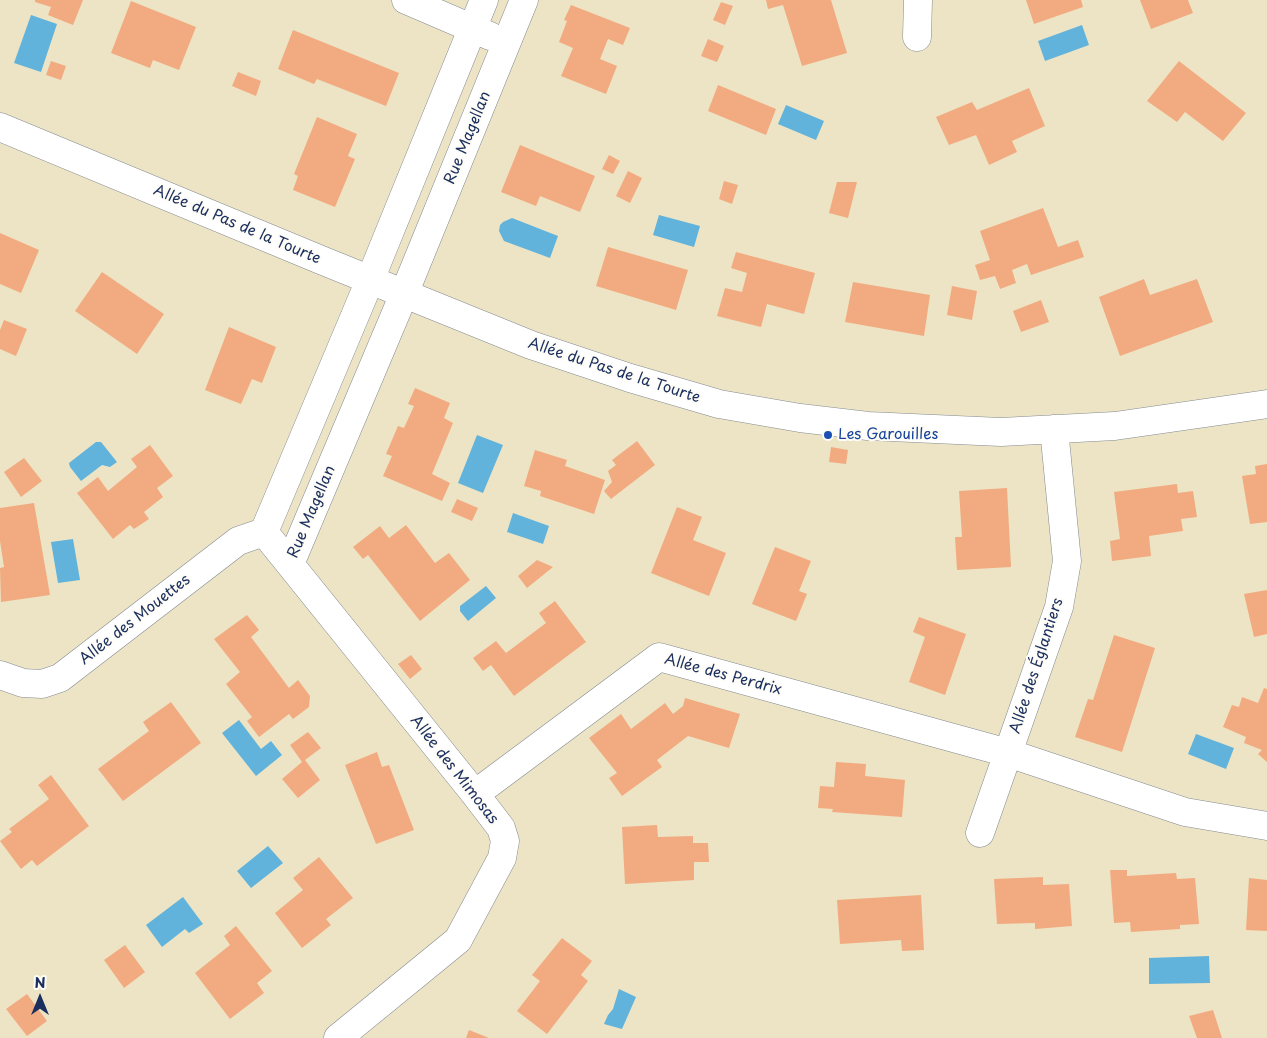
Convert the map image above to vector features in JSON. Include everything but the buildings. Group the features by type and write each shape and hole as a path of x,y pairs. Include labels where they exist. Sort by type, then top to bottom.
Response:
{"street":[{"path":"406,0 506,42"},
{"path":"264,532 370,280 484,0"},
{"name":"Rue Magellan","path":"264,532 290,564 404,294 524,0"},
{"path":"917,36 918,0"},
{"name":"Allée du Pas de la Tourte","path":"0,127 531,345 630,378 719,404 800,418 868,426 1001,432 1115,426 1267,404"},
{"name":"Allée des Églantiers","path":"980,833 1059,607 1067,561 1054,429"},
{"name":"Allée des Mouettes","path":"0,675 23,683 42,684 60,678 238,541 264,532"},
{"name":"Allée des Mimosas","path":"290,564 475,794 501,828 505,841 502,858 458,940 338,1038"},
{"name":"Allée des Perdrix","path":"475,794 659,657 1008,753"},
{"name":"Allée des Églantiers","path":"1008,753 1185,812 1267,826"}],"water":[{"path":"31,15 57,24 41,72 14,63"},
{"path":"1082,25 1089,45 1045,61 1038,41"},
{"path":"786,105 824,121 816,140 778,124"},
{"path":"659,215 700,226 694,247 653,235"},
{"path":"512,218 558,236 550,258 504,241 499,231 500,225"},
{"path":"477,435 503,445 483,493 458,483"},
{"path":"96,442 101,442 117,462 110,467 102,465 81,481 69,463"},
{"path":"513,513 549,526 543,544 507,532"},
{"path":"73,539 80,580 58,583 51,542"},
{"path":"486,586 496,598 468,621 460,611 460,606"},
{"path":"239,720 261,749 271,741 282,755 256,776 222,733"},
{"path":"1196,734 1234,748 1226,769 1188,754"},
{"path":"268,846 283,863 251,888 237,871"},
{"path":"183,897 203,924 189,933 185,929 162,947 146,925"},
{"path":"1209,956 1210,983 1149,984 1149,958"},
{"path":"619,989 636,997 622,1029 604,1024 613,1009"}],"place":[{"name":"Les Garouilles","path":"828,435"}]}
